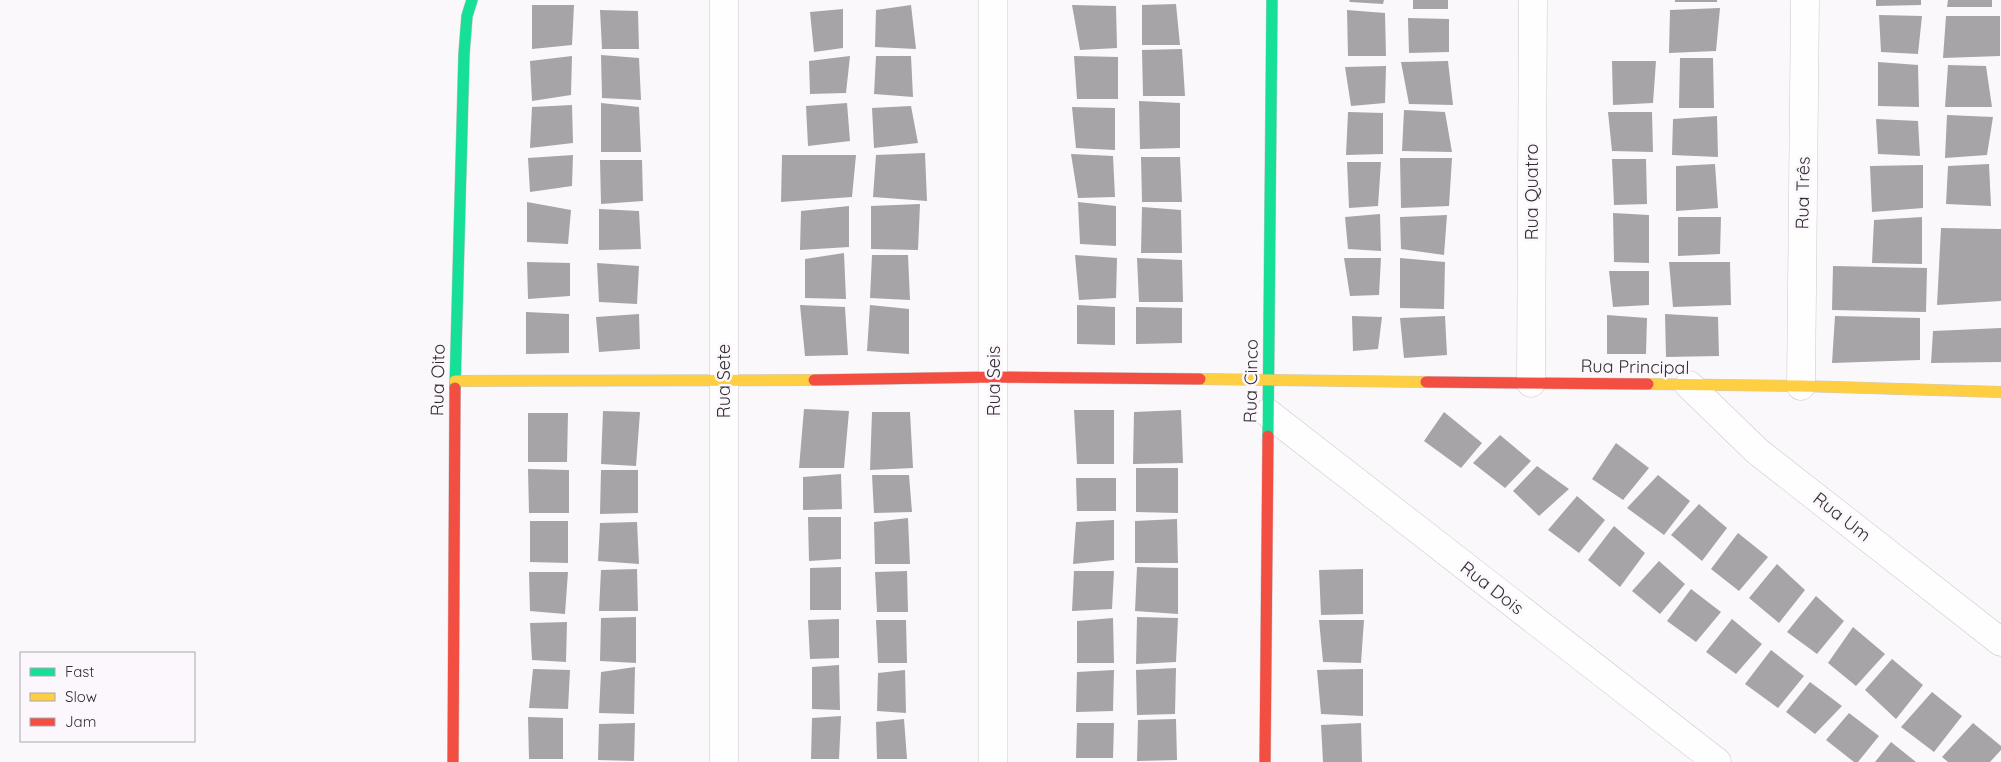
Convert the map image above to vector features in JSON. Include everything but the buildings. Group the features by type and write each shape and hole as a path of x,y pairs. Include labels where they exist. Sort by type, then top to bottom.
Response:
{"street":[{"name":"Rua Oito","path":"453,762 456,381 464,54 467,16 472,0"},
{"name":"Rua Sete","path":"724,0 724,762"},
{"name":"Rua Seis","path":"993,0 993,762"},
{"name":"Rua Cinco","path":"1265,762 1272,0"},
{"name":"Rua Quatro","path":"1530,383 1533,0"},
{"name":"Rua Três","path":"1801,386 1805,0"},
{"name":"Rua Principal","path":"456,381 724,381 994,377 1801,386 2001,392"},
{"name":"Rua Um","path":"1689,385 1758,451 2001,642"},
{"name":"Rua Dois","path":"1268,413 1717,762"}],"traffic: fast":[{"path":"455,388 464,54 467,16 472,0"},
{"path":"1268,436 1272,0"}],"traffic: slow":[{"path":"1200,379 1426,382"},
{"path":"455,381 814,380"},
{"path":"1648,384 2001,392"}],"traffic: jam":[{"path":"814,380 994,377 1200,379"},
{"path":"1426,382 1648,384"},
{"path":"453,762 455,388"},
{"path":"1265,762 1268,436"}]}
